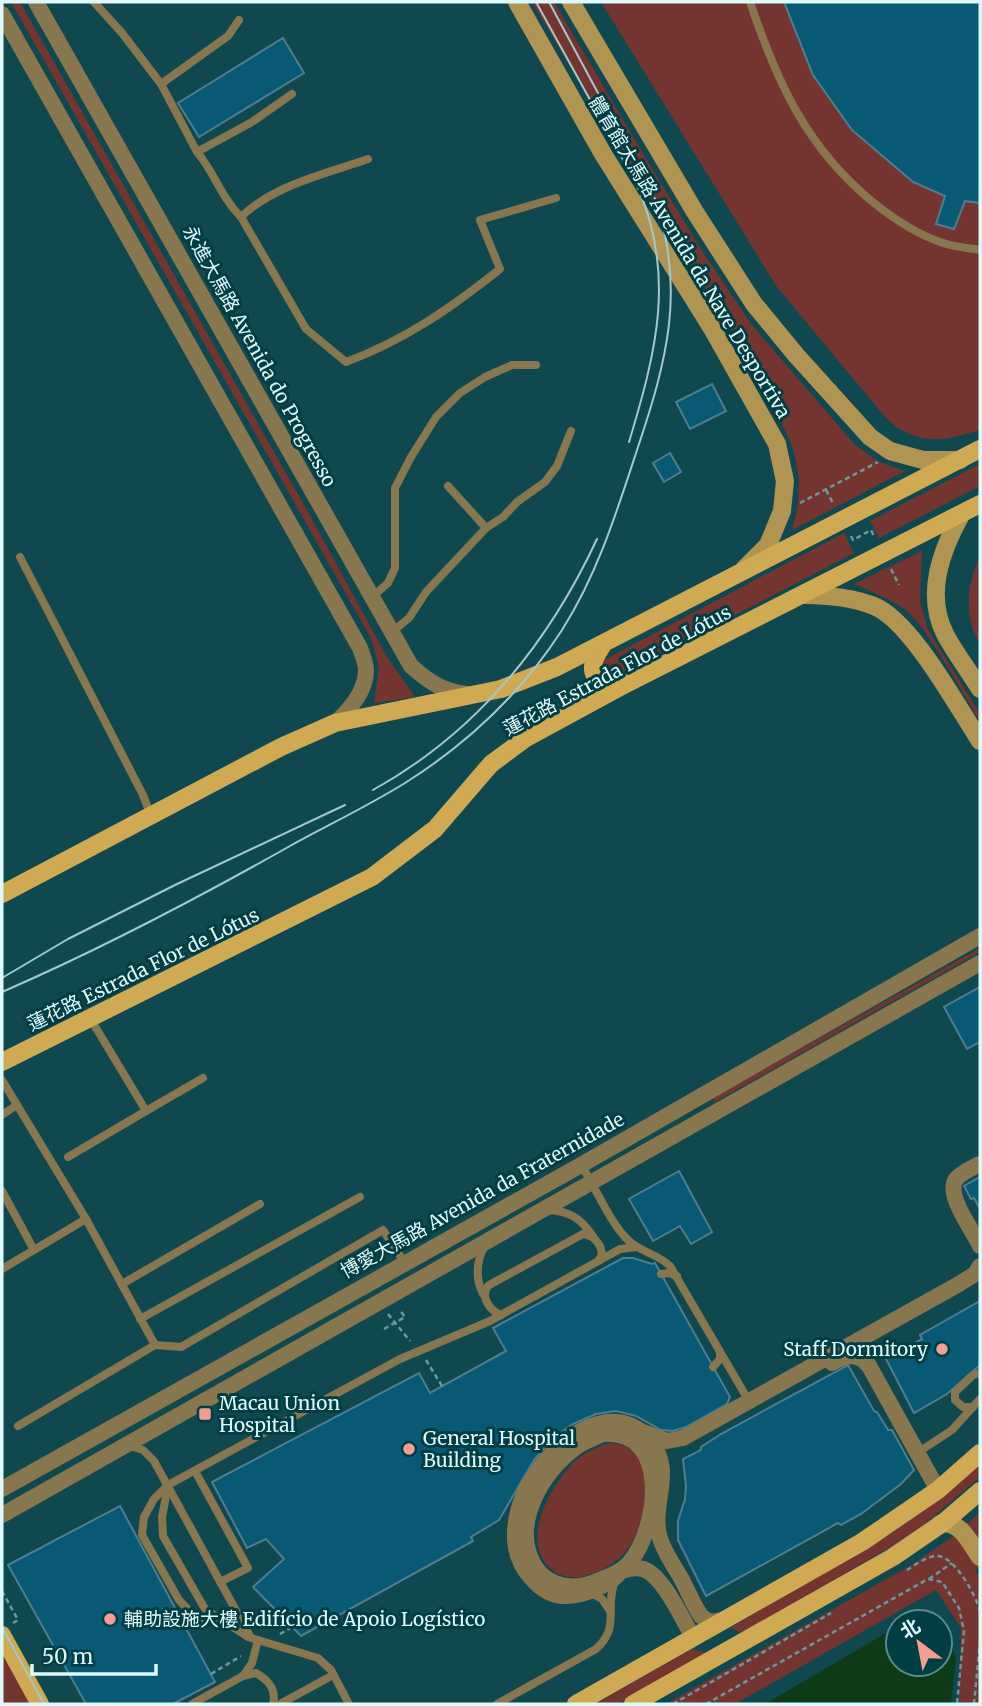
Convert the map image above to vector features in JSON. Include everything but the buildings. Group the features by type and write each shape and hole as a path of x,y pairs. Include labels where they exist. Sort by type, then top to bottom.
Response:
{"main road":[{"name":"體育館大馬路 Avenida da Nave Desportiva","path":"517,2 603,154 713,330 776,444 785,481 782,511 768,545 739,574"},
{"name":"體育館大馬路 Avenida da Nave Desportiva","path":"572,2 688,201 754,304 870,437 887,449 923,460 960,460"},
{"name":"蓮花路 Estrada Flor de Lótus","path":"2,894 281,747 335,723 501,689 557,667 980,449"},
{"name":"蓮花路 Estrada Flor de Lótus","path":"2,1062 372,877 441,824 491,764 526,738 618,688 980,505"},
{"path":"961,515 950,535 939,569 936,607 945,634 980,689"},
{"path":"804,595 834,595 875,606 899,622 980,741"},
{"path":"602,646 594,657 593,673 596,680 604,685 618,688"},
{"path":"576,1704 862,1542 938,1490 980,1453"},
{"path":"633,1704 893,1557 975,1496"},
{"path":"975,1496 967,1529 977,1553"},
{"path":"940,1524 953,1523 977,1553"},
{"path":"2,1635 40,1704"},
{"path":"693,1637 698,1642 715,1648 734,1646 746,1641"}],"street":[{"name":"永進大馬路 Avenida do Progresso","path":"36,2 411,666 429,682 452,692 476,695"},
{"path":"2,14 360,648 366,670 362,687 353,706 335,723"},
{"name":"博愛大馬路 Avenida da Fraternidade","path":"2,1489 980,936"},
{"path":"2,1515 980,963"},
{"path":"980,1164 958,1177 953,1193 980,1246"},
{"path":"477,1222 487,1241"},
{"path":"653,1481 669,1456 866,1334 975,1274 980,1266"},
{"path":"866,1334 862,1346 867,1364 938,1490"},
{"path":"693,1637 653,1574 644,1569 636,1568 610,1583 564,1596 537,1585 526,1573 515,1549 513,1535 516,1516 533,1479 553,1451 580,1431 606,1423 625,1424 667,1441 683,1438 844,1357 859,1358 867,1364"},
{"path":"641,1431 652,1442 662,1463 659,1535 687,1594"},
{"path":"616,1433 635,1443 649,1460 653,1481 649,1515 640,1547 610,1583 577,1587 556,1585 547,1580 536,1569 524,1534 527,1520 545,1478 559,1462 576,1447 603,1434 616,1433"},
{"path":"649,1515 651,1536 657,1553 674,1583 687,1594 705,1619 714,1623 724,1620"},
{"path":"667,1653 678,1642 680,1614"}],"lane":[{"path":"94,2 161,84 219,190 241,217 306,329 346,362 419,329 500,269 480,219 556,198"},
{"path":"750,2 768,56 796,113 821,151 856,188 895,219 943,243 980,250"},
{"path":"161,84 229,36 239,20"},
{"path":"197,152 252,122 292,94"},
{"path":"241,217 253,205 272,194 368,159"},
{"path":"372,597 388,583 395,568 395,488 436,417 460,393 485,377 512,365 536,365"},
{"path":"392,632 409,618 426,592 486,527 503,517 517,502 545,481 556,466 571,431"},
{"path":"447,486 486,527"},
{"path":"20,557 142,795 150,816"},
{"path":"90,1018 146,1111"},
{"path":"68,1157 203,1078"},
{"path":"2,1080 86,1219 155,1345"},
{"path":"2,1115 17,1105"},
{"path":"581,1164 620,1230 632,1258"},
{"path":"2,1191 34,1250"},
{"path":"141,1319 360,1197"},
{"path":"122,1284 260,1205"},
{"path":"542,1210 558,1211 581,1219 603,1254 596,1262"},
{"path":"2,1269 86,1219"},
{"path":"18,1426 155,1345 181,1347 383,1230 405,1263"},
{"path":"620,1230 637,1247 665,1261 677,1276 751,1404"},
{"path":"484,1296 489,1285 579,1236 587,1234 595,1238"},
{"path":"487,1241 479,1258 477,1275 484,1296 494,1312 501,1315"},
{"path":"228,1625 194,1616 179,1600 142,1535 144,1517 154,1499 168,1485 400,1359 490,1321 627,1247 637,1247"},
{"path":"661,1274 677,1276"},
{"path":"958,1284 980,1277"},
{"path":"720,1351 720,1359 713,1367 730,1368"},
{"path":"973,1407 963,1407 955,1400 955,1392 973,1375 980,1373"},
{"path":"917,1453 952,1430 980,1399"},
{"path":"127,1445 143,1450 154,1461 220,1583 254,1639 252,1663 243,1676"},
{"path":"195,1471 248,1568 220,1583"},
{"path":"168,1485 162,1517 163,1536 205,1609 254,1639 318,1658 333,1675 349,1704"},
{"path":"497,1704 596,1649 605,1641 610,1632 610,1583"},
{"path":"610,1583 608,1605 611,1615"},
{"path":"192,1704 243,1676 256,1673 267,1680 274,1692 273,1704"},
{"path":"280,1704 333,1675"}],"path":[{"path":"783,503 797,505 826,490 879,462 887,449"},
{"path":"826,490 853,540 871,530 899,585"},
{"path":"391,1295 405,1317 384,1329 395,1323"},
{"path":"904,1572 928,1558 937,1556 952,1563 971,1590 980,1611"},
{"path":"706,1704 952,1563"},
{"path":"928,1579 942,1582 961,1616 964,1631 957,1704"},
{"path":"2,1591 18,1620"},
{"path":"673,1704 832,1613"},
{"path":"974,1704 980,1641"}],"shaded area":[{"path":"11,2 20,2 387,657 415,697 374,703 379,667 371,638"},
{"path":"532,2 554,2 704,254 752,325 855,445 879,462 905,471 792,530 798,504 799,478 793,448 777,413 734,332 657,213"},
{"path":"601,2 980,2 980,430 954,437 931,439 909,434 886,418 777,287"},
{"path":"980,464 980,486 879,538 870,521"},
{"path":"844,533 854,553 614,678 604,676 600,664 604,660"},
{"path":"922,551 920,601 928,630 980,714 980,721 933,644 912,616 891,601 854,584"},
{"path":"980,557 980,644 971,624 969,601 972,578"},
{"path":"980,948 980,952 715,1102 713,1098"},
{"path":"610,1443 627,1447 638,1457 644,1471 645,1504 641,1522 626,1551 605,1568 580,1577 560,1575 550,1568 541,1556 538,1529 542,1514 555,1486 573,1463 590,1451"},
{"path":"980,1463 980,1477 922,1526 894,1545 754,1626 740,1632 730,1628 889,1535 944,1496"},
{"path":"980,1512 980,1567 975,1570 980,1579 980,1704 959,1704 961,1628 954,1617 954,1608 948,1608 936,1590 904,1608 884,1608 884,1619 735,1704 666,1704 913,1564 956,1534"},
{"path":"884,1634 884,1678 954,1678 951,1704 765,1704"},
{"path":"2,1648 32,1704 3,1704"},
{"path":"692,1649 707,1653 617,1704 595,1704"}],"tram line":[{"path":"536,2 636,183 649,217 656,249 659,281 654,344 629,442"},
{"path":"2,992 76,959 184,904 377,800 428,768 471,734 511,695 546,653 575,608 606,541 657,384 669,324 670,263 655,199 549,2"},
{"path":"373,790 445,742 505,682 532,650 556,614 597,539"},
{"path":"2,978 68,939 175,885 345,805"},
{"path":"2,1627 44,1704"}],"place":[{"name":"Staff Dormitory","path":"942,1349"},
{"name":"Macau Union Hospital","path":"205,1414"},
{"name":"General Hospital Building","path":"409,1449"},
{"name":"輔助設施大樓 Edifício de Apoio Logístico","path":"110,1619"}]}
